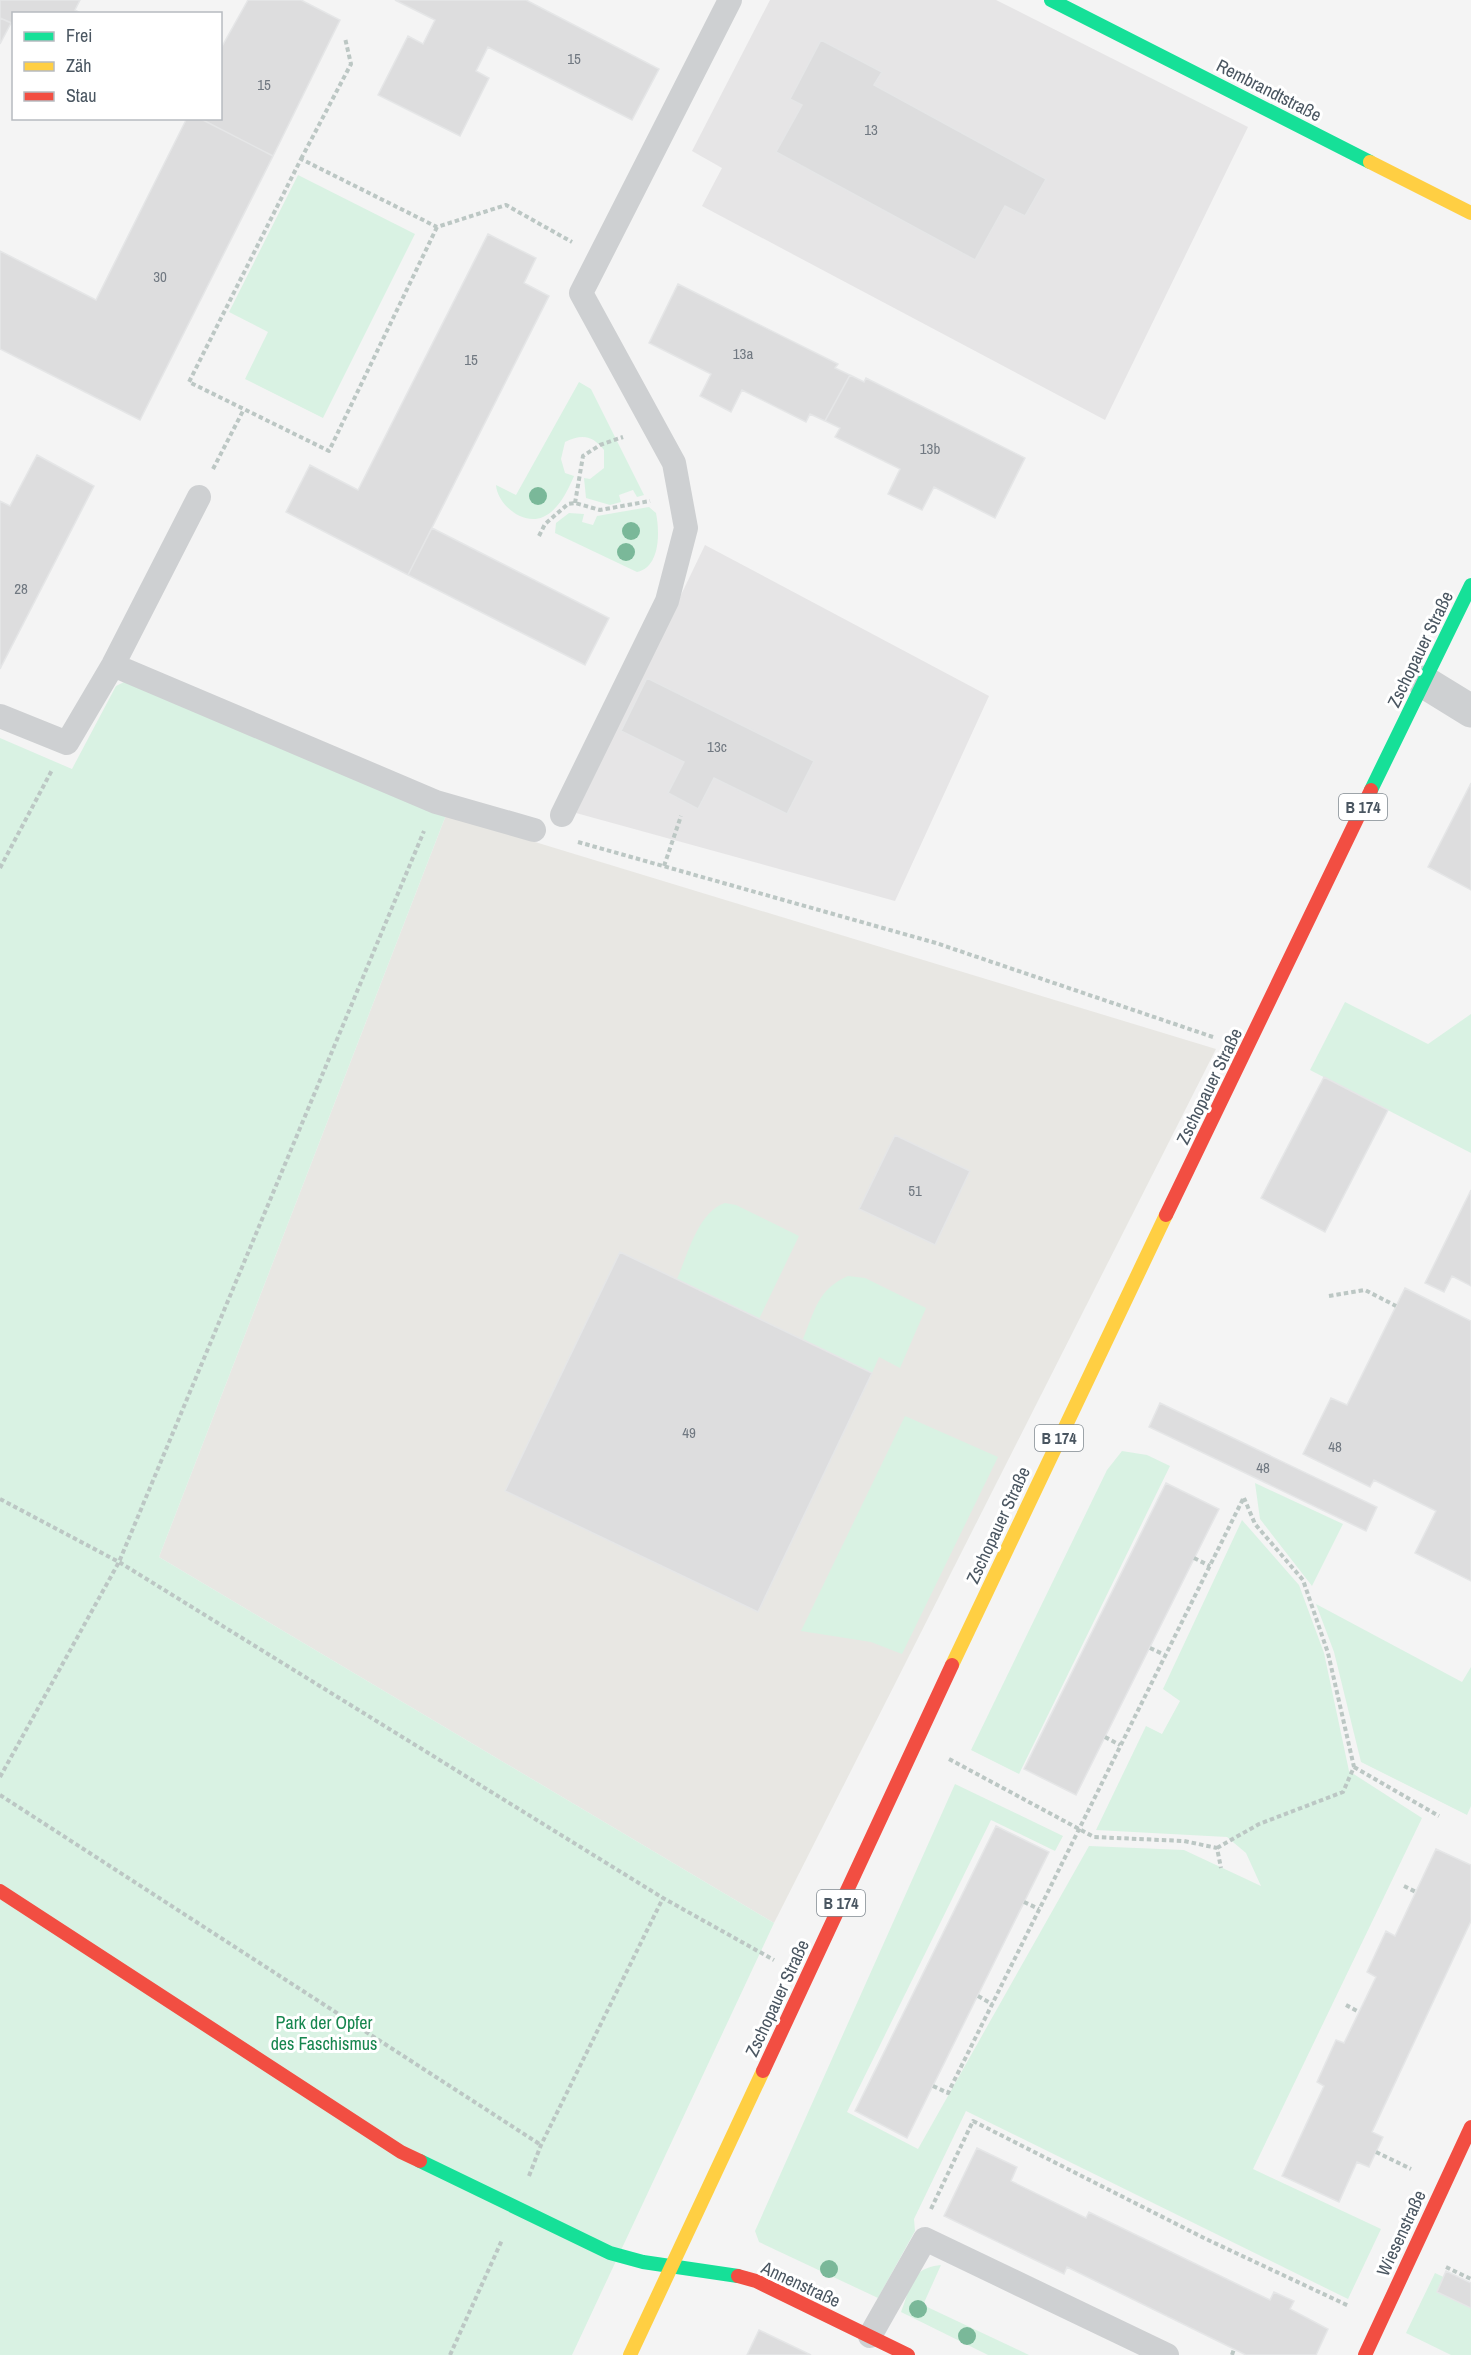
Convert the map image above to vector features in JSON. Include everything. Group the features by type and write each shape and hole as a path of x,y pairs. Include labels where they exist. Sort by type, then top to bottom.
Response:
{"main road":[{"name":"Rembrandtstraße","path":"1051,0 1471,213"},
{"name":"Zschopauer Straße","path":"630,2355 1096,1358 1471,585"},
{"path":"0,1891 401,2152 610,2253 643,2262 672,2265"},
{"name":"Wiesenstraße","path":"1365,2355 1471,2127"},
{"name":"Annenstraße","path":"672,2265 722,2272 756,2281 908,2355"}],"street":[{"path":"1424,682 1471,711"}],"lane":[{"path":"562,815 667,601 686,528 674,463 581,293 730,0"},
{"path":"0,716 67,743 113,665 199,497"},
{"path":"113,665 436,802 534,830"},
{"path":"870,2337 925,2239 1167,2355"}],"path":[{"path":"345,39 351,64 189,382 328,451 437,227"},
{"path":"301,159 437,227 506,205 599,257"},
{"path":"199,497 244,409"},
{"path":"575,503 584,456 600,445"},
{"path":"539,536 545,524 568,504 575,503 600,510 618,509 680,494"},
{"path":"0,868 67,743"},
{"path":"0,1777 118,1562 436,802"},
{"path":"664,866 681,816"},
{"path":"534,830 936,943 1216,1038"},
{"path":"1329,1296 1365,1290 1396,1306"},
{"path":"916,1742 1079,1830 1094,1837 1184,1841 1217,1848 1260,1824 1343,1792 1354,1767 1328,1653 1303,1580 1255,1524 1244,1497 1165,1655 1079,1830 948,2093 933,2086"},
{"path":"0,1499 118,1562 663,1898 807,1977"},
{"path":"1194,1558 1210,1566"},
{"path":"1150,1648 1165,1655"},
{"path":"1105,1737 1120,1746"},
{"path":"1354,1767 1439,1816"},
{"path":"0,1795 541,2145"},
{"path":"1217,1848 1221,1868"},
{"path":"1404,1886 1416,1892"},
{"path":"450,2355 517,2208 541,2145 663,1898"},
{"path":"1024,1902 1039,1910"},
{"path":"978,1996 992,2004"},
{"path":"1346,2005 1359,2012"},
{"path":"925,2239 924,2223 973,2121 1206,2239 1380,2321"},
{"path":"1376,2152 1388,2158"},
{"path":"1232,2355 1234,2349"}],"shaded area":[{"path":"770,0 996,0 1248,127 1105,420 702,206 722,168 692,151"},
{"path":"705,545 989,696 895,901 576,813"},
{"path":"446,815 1216,1049 774,1923 159,1557"}],"green space":[{"path":"298,175 415,234 323,418 245,379 268,332 229,312"},
{"path":"579,382 591,389 644,495 637,497 633,490 619,495 621,502 610,505 586,498 584,478 590,479 604,468 604,450 595,441 582,437 565,442 561,459 565,473 574,476 558,505 543,517 535,519 520,516 506,506 497,492 496,485 516,495"},
{"path":"649,507 656,513 657,548 645,569 637,572 555,533 556,523 569,513 584,514 582,522 593,525 597,516"},
{"name":"Park der Opfer des Faschismus","path":"126,681 446,815 159,1557 774,1923 572,2355 0,2355 0,738 72,769 116,686"},
{"path":"1345,1002 1428,1044 1471,1014 1471,1153 1310,1070"},
{"path":"725,1203 736,1205 799,1236 759,1319 677,1279 701,1224 716,1208"},
{"path":"848,1276 865,1278 926,1308 900,1368 879,1357 872,1373 803,1339 824,1294 838,1281"},
{"path":"905,1416 998,1457 902,1654 871,1642 801,1631"},
{"path":"1122,1451 1147,1455 1170,1466 1019,1774 971,1750 1107,1470"},
{"path":"1255,1483 1343,1524 1312,1586 1260,1519"},
{"path":"1242,1520 1299,1585 1324,1653 1349,1771 1422,1818 1253,2169 1381,2229 1348,2299 966,2111 914,2219 915,2231 878,2298 759,2242 755,2231 955,1784 1063,1836 1055,1851 991,1820 847,2112 918,2149 1089,1846 1184,1850 1261,1886 1246,1853 1227,1837 1096,1830 1146,1726 1162,1734 1180,1701 1163,1689"},
{"path":"1316,1604 1462,1682 1471,1667 1471,1806 1467,1815 1361,1762 1334,1652"},
{"path":"941,2265 923,2305 1029,2355 988,2355 901,2312 917,2275 923,2270"},
{"path":"1435,2273 1471,2290 1471,2355 1451,2355 1406,2333"}],"building":[{"path":"0,0 80,0 75,10 78,12 12,12 12,23 0,18"},
{"path":"248,0 301,0 340,20 273,156 203,120 222,120 222,46"},
{"path":"395,0 526,0 659,69 632,120 488,47 476,71 489,78 460,136 378,95 408,36 423,44 435,20"},
{"path":"0,18 11,23 0,44"},
{"path":"821,40 882,72 874,85 1046,179 1025,216 1005,206 975,260 776,152 802,105 790,99"},
{"path":"186,120 203,120 273,156 140,420 0,349 0,251 96,300"},
{"path":"488,234 536,258 524,283 549,296 408,575 286,512 310,465 358,490"},
{"path":"678,284 838,364 835,368 850,375 825,421 810,414 806,422 742,390 731,412 700,396 711,374 649,343"},
{"path":"850,375 864,382 866,378 1025,458 995,518 934,487 922,510 888,494 900,469 835,437 840,428 825,421"},
{"path":"37,455 94,486 0,669 0,501 10,506"},
{"path":"432,528 609,618 585,665 408,575"},
{"path":"647,678 814,761 787,814 714,778 698,809 668,793 684,762 621,731"},
{"path":"1471,783 1471,890 1428,867"},
{"path":"1324,1077 1388,1110 1325,1232 1261,1198"},
{"path":"895,1135 970,1171 935,1245 859,1209"},
{"path":"1471,1190 1471,1286 1452,1276 1444,1292 1425,1283"},
{"path":"620,1252 872,1373 758,1612 505,1491"},
{"path":"1405,1288 1471,1321 1471,1581 1415,1553 1436,1511 1374,1480 1370,1487 1303,1454 1331,1398 1347,1405"},
{"path":"1160,1403 1377,1507 1366,1531 1149,1427"},
{"path":"1166,1483 1219,1509 1076,1795 1024,1769"},
{"path":"996,1826 1049,1852 907,2138 855,2111"},
{"path":"1436,1849 1471,1865 1471,1921 1372,2132 1383,2137 1369,2167 1357,2162 1339,2202 1282,2176 1324,2086 1317,2082 1336,2040 1344,2043 1376,1977 1367,1972 1386,1931 1395,1936"},
{"path":"977,2148 1017,2167 1011,2181 1086,2218 1089,2212 1270,2300 1274,2292 1294,2301 1290,2309 1328,2329 1316,2355 1246,2355 1067,2267 1064,2274 944,2216"},
{"path":"1446,2271 1471,2283 1471,2308 1437,2292"},
{"path":"759,2330 811,2355 747,2355"}],"traffic: fast":[{"path":"1051,0 1370,162"},
{"path":"1371,790 1471,585"},
{"path":"420,2161 610,2253 643,2262 738,2276"}],"traffic: slow":[{"path":"1370,162 1471,213"},
{"path":"952,1665 1166,1215"},
{"path":"630,2355 763,2071"}],"traffic: jam":[{"path":"1166,1215 1371,790"},
{"path":"763,2071 952,1665"},
{"path":"0,1891 401,2152 420,2161"},
{"path":"1365,2355 1471,2127"},
{"path":"738,2276 756,2281 908,2355"}]}
